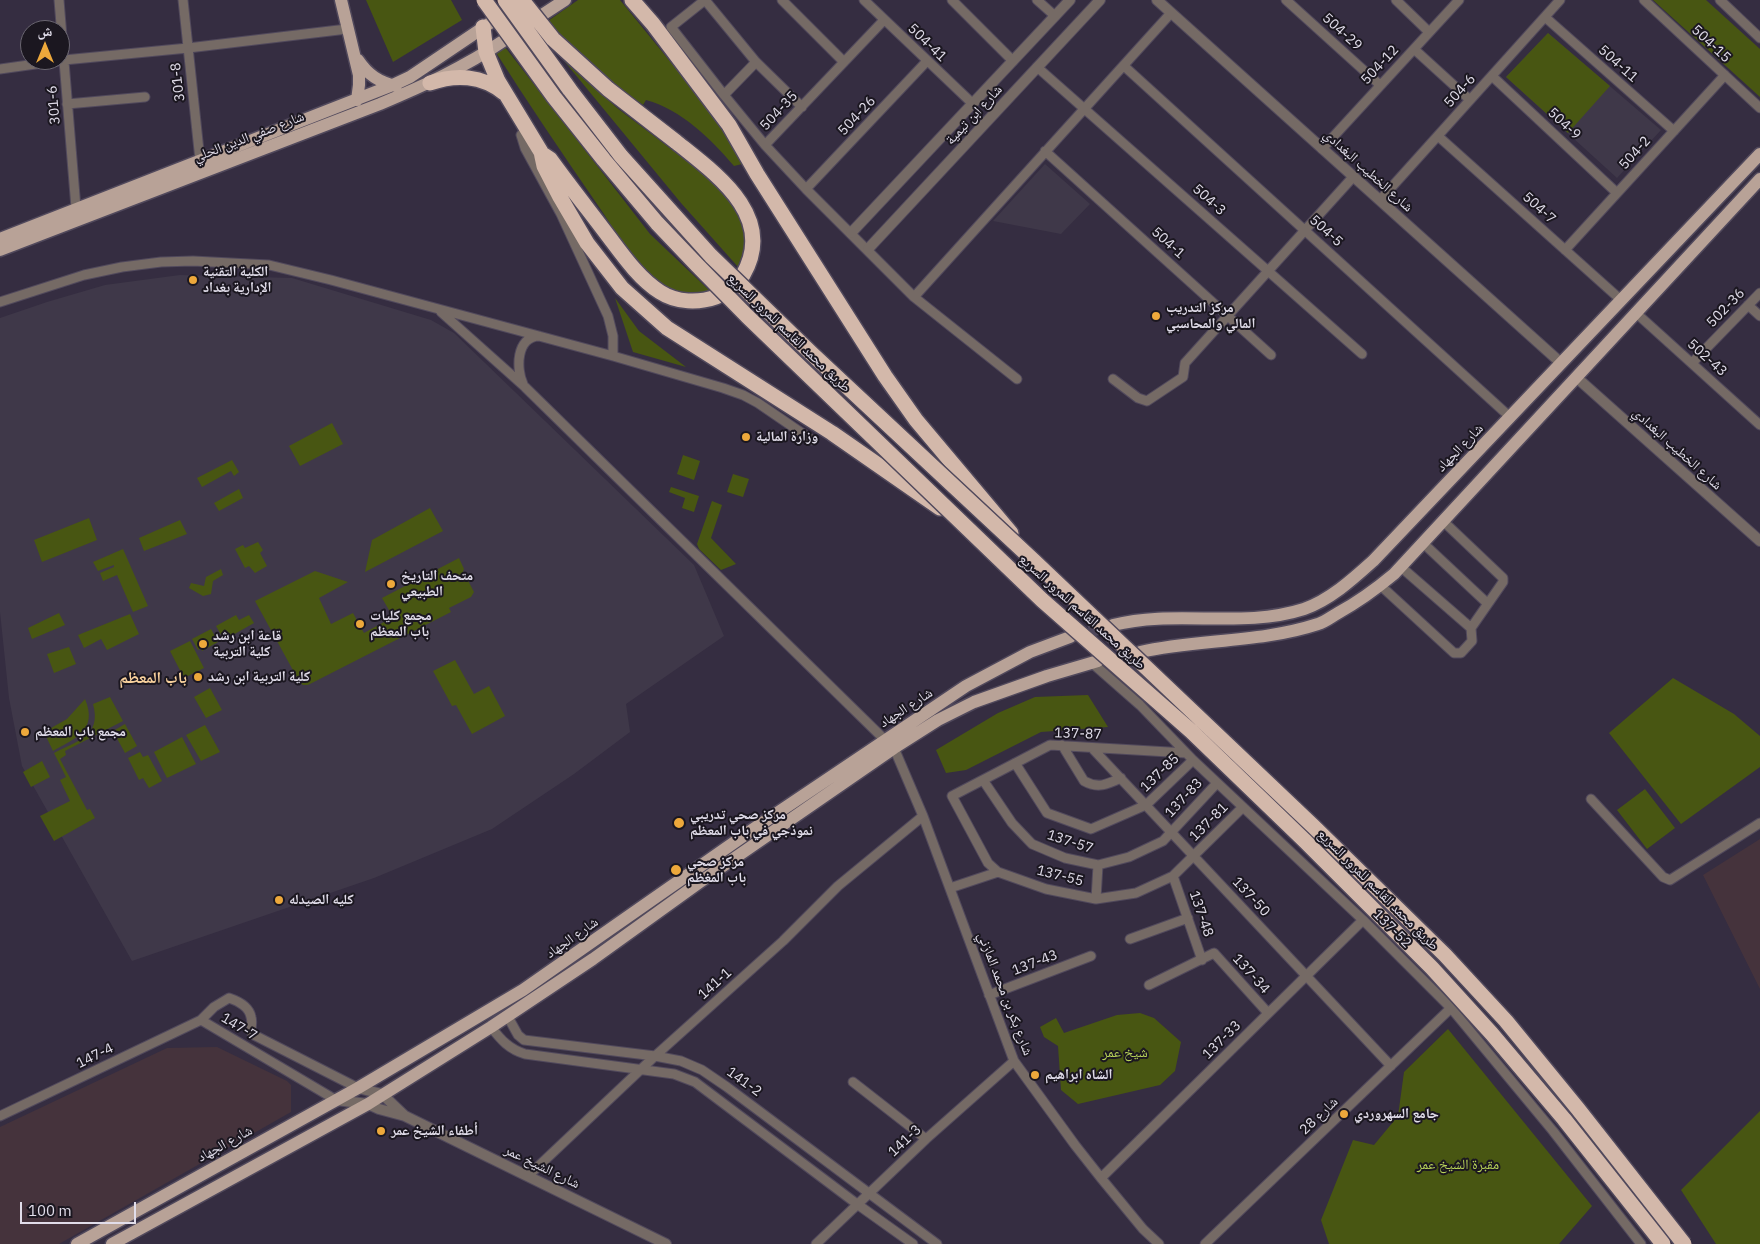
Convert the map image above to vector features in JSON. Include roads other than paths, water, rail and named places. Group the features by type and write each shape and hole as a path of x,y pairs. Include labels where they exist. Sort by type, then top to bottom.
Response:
{"highway":[{"name":"طريق محمد القاسم للمرور السريع","path":"484,0 554,98 657,223 747,316 1042,600 1198,738 1306,841 1432,968 1492,1034 1564,1119 1663,1244"},
{"name":"طريق محمد القاسم للمرور السريع","path":"505,0 570,90 621,156 705,249 811,353 1034,561 1445,955 1506,1021 1684,1244"},
{"path":"522,0 553,39 608,89 676,141 734,192 750,221 752,253 743,275"},
{"path":"632,0 653,24 730,125 757,174 828,288 916,420 1034,561"},
{"path":"638,0 653,24"},
{"path":"486,25 486,52 491,67 540,152 544,166 573,220 587,243 622,288 667,328 832,433 972,531"},
{"path":"430,83 443,78 470,78 496,86 506,95"},
{"path":"540,152 550,159 626,259 648,284 662,294 678,300 693,301 716,297"}],"main road":[{"path":"341,0 355,56 359,85 356,100"},
{"path":"542,15 565,0"},
{"name":"شارع صفي الدين الحلي","path":"0,239 393,86 410,77 486,25"},
{"name":"شارع صفي الدين الحلي","path":"0,250 380,104 430,83 503,41"},
{"path":"355,56 365,71 374,78 393,86 407,87 430,83"},
{"name":"شارع الجهاد","path":"1113,625 1123,622 1180,618 1229,619 1278,616 1306,608 1344,588 1373,561 1760,154"},
{"path":"1140,652 1186,643 1229,641 1282,633 1319,624 1361,600 1401,566 1423,543 1760,179"},
{"path":"1229,619 1222,623 1220,629 1222,637 1229,641"},
{"name":"شارع الجهاد","path":"112,1244 368,1104 508,1017 593,959 752,830 889,744 966,686 1030,652 1070,637"},
{"name":"شارع الجهاد","path":"889,744 974,702 1095,662"},
{"path":"1003,668 1014,673 1016,680 1014,688"},
{"name":"شارع الجهاد","path":"77,1244 358,1088 524,990 695,878"}],"street":[{"name":"301-6","path":"59,0 61,20"},
{"name":"301-8","path":"184,0 200,160"},
{"path":"765,145 671,27 705,0 756,62 802,107"},
{"path":"782,0 844,62"},
{"name":"504-41","path":"864,0 973,104"},
{"path":"952,0 1013,60"},
{"path":"1037,0 1055,16"},
{"name":"شارع ابن تيمية","path":"854,237 1013,60 1070,0"},
{"name":"شارع ابن تيمية","path":"868,250 1100,0"},
{"name":"شارع الخطيب البغدادي","path":"1157,0 1561,363"},
{"name":"504-29","path":"1286,0 1380,85"},
{"path":"1396,0 1429,32"},
{"name":"504-12","path":"1322,149 1458,0"},
{"name":"504-6","path":"1380,200 1560,0"},
{"name":"504-15","path":"1644,0 1760,108"},
{"path":"1720,0 1760,38"},
{"path":"914,297 1171,12"},
{"name":"504-11","path":"1545,17 1674,132"},
{"name":"504-35","path":"884,20 765,145 806,189 914,297 1017,379"},
{"path":"70,59 188,48 347,29"},
{"path":"1414,49 1470,100"},
{"name":"504-26","path":"806,189 927,61"},
{"path":"724,95 756,62"},
{"path":"0,69 20,66"},
{"name":"504-5","path":"1124,66 1510,417"},
{"name":"504-3","path":"1037,67 1362,354"},
{"name":"301-6","path":"65,70 76,208"},
{"name":"504-9","path":"1492,76 1618,193"},
{"name":"504-2","path":"1565,250 1725,76"},
{"path":"67,104 145,97"},
{"path":"526,130 521,136 525,148 561,214 608,316 613,336 613,356"},
{"name":"504-7","path":"1438,136 1621,300"},
{"name":"504-1","path":"1045,151 1272,355"},
{"path":"1113,379 1142,401 1147,401 1153,399 1156,394 1183,376 1185,363 1353,177"},
{"path":"0,302 84,275 122,267 161,262 210,261 269,265 332,280 613,356 743,395 812,440"},
{"name":"502-36","path":"1692,363 1760,293"},
{"path":"1748,305 1760,316"},
{"path":"439,310 525,387 889,744"},
{"name":"502-43","path":"1635,312 1760,425"},
{"path":"525,387 519,368 520,355 528,339 532,336 539,336"},
{"name":"شارع الخطيب البغدادي","path":"1576,377 1760,541"},
{"path":"1380,585 1454,652 1461,652 1472,641 1471,628 1503,582 1503,578 1443,521"},
{"path":"1423,543 1487,603"},
{"path":"1401,566 1471,628"},
{"name":"137-52","path":"1095,662 1218,783 1363,920 1451,1008 1553,1131 1641,1244"},
{"name":"شارع بكر بن محمد المازني","path":"889,744 923,816 1014,1061 1101,1178 1143,1229 1159,1244"},
{"name":"137-87","path":"998,872 988,863 952,796 1050,745 1190,756"},
{"path":"1062,745 1084,781 1099,786 1121,778"},
{"name":"137-50","path":"1092,748 1391,1066"},
{"name":"137-85","path":"1146,805 1190,756"},
{"path":"1015,763 1047,813 1091,829 1146,805"},
{"name":"137-57","path":"983,780 1012,823 1032,844 1065,858 1098,866 1129,857 1163,841 1172,833"},
{"name":"137-83","path":"1172,833 1218,783"},
{"path":"1591,799 1663,877 1670,880 1760,823"},
{"name":"137-81","path":"1194,856 1243,807"},
{"name":"141-1","path":"528,1176 655,1056 783,941 838,886 923,816"},
{"name":"137-55","path":"998,872 1046,889 1096,899 1136,893 1173,876 1194,856"},
{"path":"1096,899 1098,866"},
{"path":"950,888 998,872"},
{"name":"137-48","path":"1173,876 1202,960"},
{"path":"1130,940 1188,918"},
{"name":"137-33","path":"1101,1178 1363,920"},
{"name":"137-34","path":"1202,960 1214,953 1268,1013"},
{"name":"137-43","path":"989,995 1091,956"},
{"path":"1149,984 1202,960"},
{"name":"147-7","path":"336,1100 201,1020 229,998 240,1002 246,1007 252,1017 250,1027 252,1034 358,1088"},
{"name":"شارع 28","path":"1205,1244 1451,1008"},
{"name":"141-2","path":"508,1017 518,1035 524,1040 655,1056 681,1061 702,1070 870,1192 938,1244"},
{"name":"147-4","path":"0,1116 201,1020"},
{"name":"141-2","path":"491,1027 505,1044 514,1051 525,1054 674,1074 695,1082 913,1244"},
{"name":"141-3","path":"816,1244 926,1139 1014,1061"},
{"path":"853,1082 926,1139"},
{"name":"شارع الشيخ عمر","path":"358,1088 382,1094 405,1116"},
{"name":"شارع الشيخ عمر","path":"336,1100 368,1104 405,1116 666,1244"}],"tunnel":[{"path":"1072,637 1111,625"}],"place":[{"name":"الكلية التقنية الإدارية بغداد","path":"193,280"},
{"name":"مركز التدريب المالي والمحاسبي","path":"1156,316"},
{"name":"وزارة المالية","path":"746,437"},
{"name":"متحف التاريخ الطبيعي","path":"391,584"},
{"name":"مجمع كليات باب المعظم","path":"360,624"},
{"name":"قاعة ابن رشد كلية التربية","path":"203,644"},
{"name":"كلية التربية ابن رشد","path":"198,677"},
{"name":"مجمع باب المعظم","path":"25,732"},
{"name":"مركز صحي تدريبي نموذجي في باب المعظم","path":"679,823"},
{"name":"مركز صحي باب المغظم","path":"676,870"},
{"name":"كليه الصيدله","path":"279,900"},
{"name":"الشاه ابراهيم","path":"1035,1075"},
{"name":"جامع السهروردي","path":"1344,1114"},
{"name":"أطفاء الشيخ عمر","path":"381,1131"}],"district":[{"name":"باب المعظم","path":"153,678"}],"park label":[{"name":"شيخ عمر","path":"1125,1053"},
{"name":"مقبرة الشيخ عمر","path":"1458,1165"}]}
